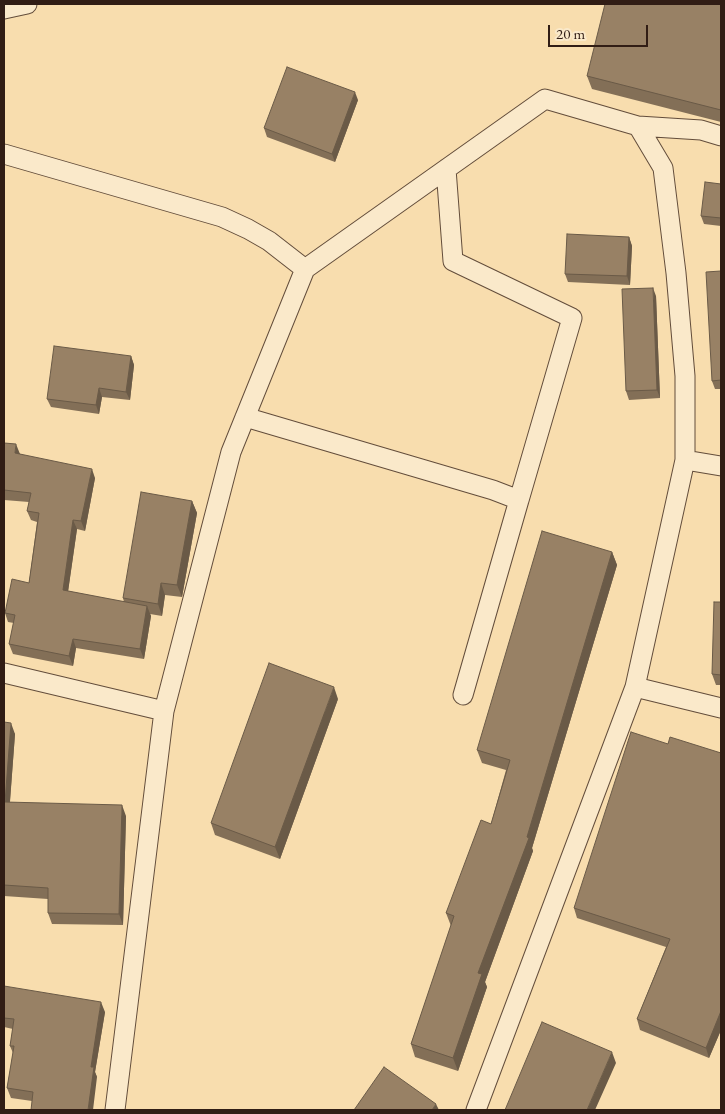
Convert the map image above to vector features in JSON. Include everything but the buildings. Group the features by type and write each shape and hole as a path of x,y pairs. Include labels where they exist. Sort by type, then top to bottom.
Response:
{"lane":[{"path":"4,8 27,4"},
{"path":"115,1110 164,711 231,452 305,269 545,99 638,126 701,130 721,136"},
{"path":"476,1110 635,688 685,460 685,376 676,273 663,168 638,126"},
{"path":"4,154 222,217 269,241 305,269"},
{"path":"446,169 453,261 572,318 463,695"},
{"path":"245,417 493,490 519,500"},
{"path":"685,460 721,466"},
{"path":"4,673 164,711"},
{"path":"635,688 721,708"}]}
